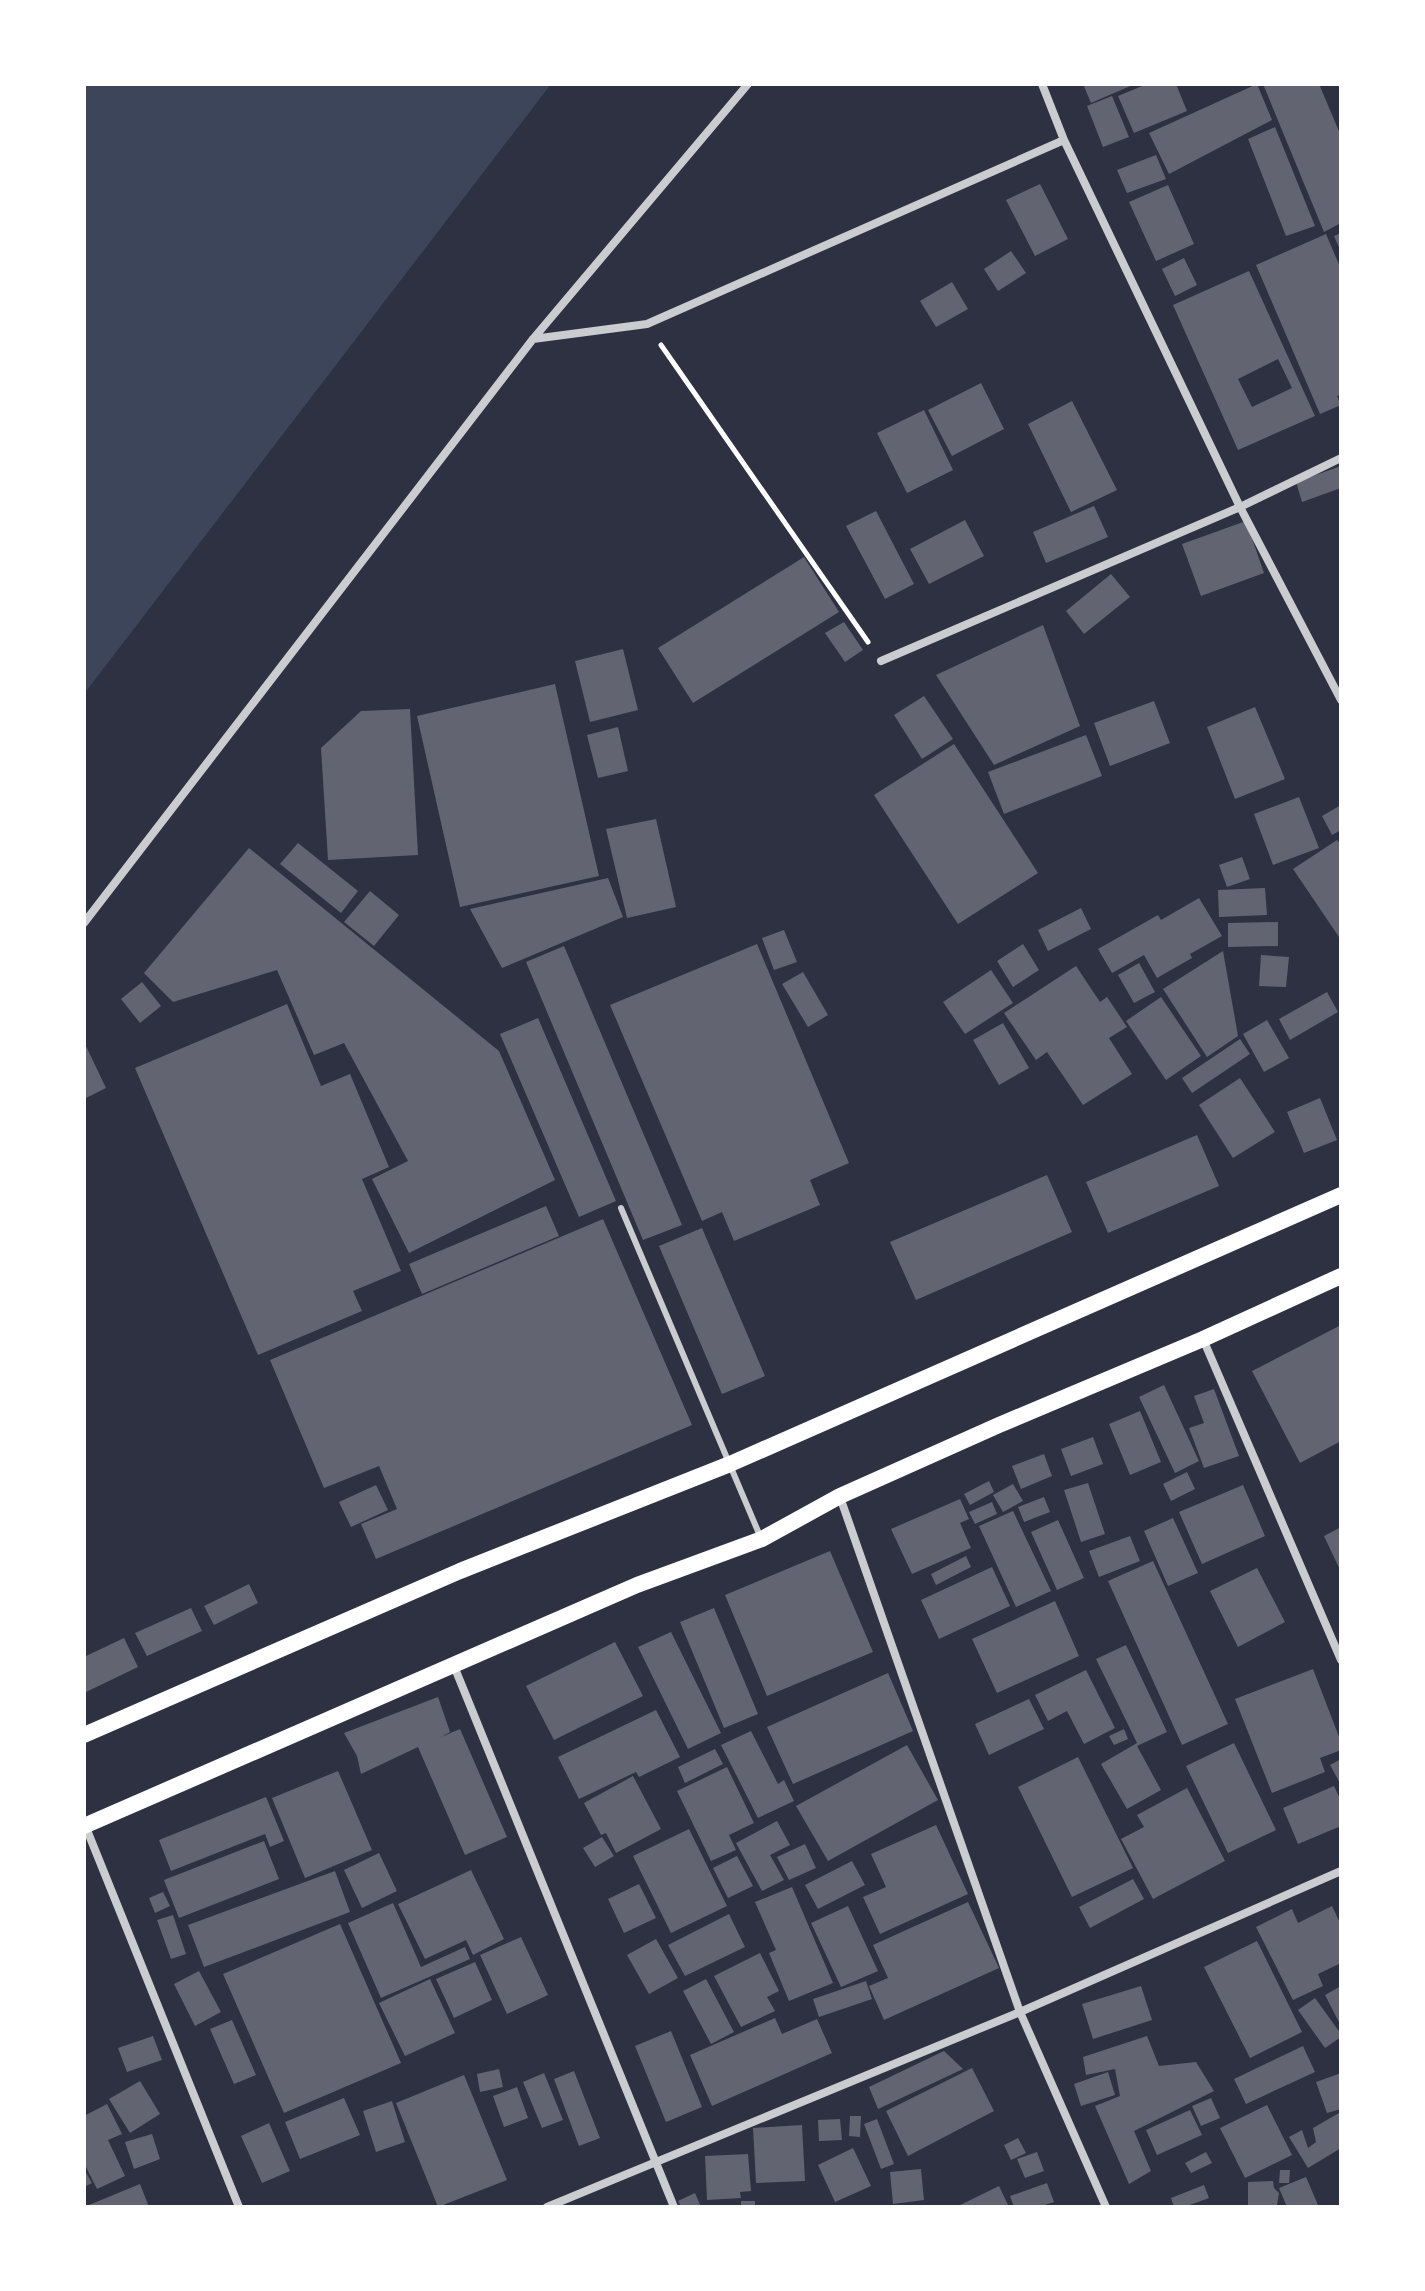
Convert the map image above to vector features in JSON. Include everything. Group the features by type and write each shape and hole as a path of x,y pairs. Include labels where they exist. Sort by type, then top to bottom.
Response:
{"main road":[{"path":"84,1735 460,1571 730,1464 1341,1195"},
{"path":"85,1826 637,1585 762,1539 840,1496 1341,1276"}],"street":[{"path":"84,923 533,339 748,84"},
{"path":"1042,84 1064,140 1240,507 1341,700"},
{"path":"533,339 647,324 1064,140"},
{"path":"881,661 1240,507 1341,458"},
{"path":"1203,1339 1341,1660"},
{"path":"840,1496 1020,2012 1106,2207"},
{"path":"454,1666 674,2207"},
{"path":"85,1826 239,2207"},
{"path":"547,2207 1020,2012 1341,1871"}],"lane":[{"path":"621,1208 762,1539"}],"path":[{"path":"647,324 881,661"}],"shaded area":[{"path":"84,84 551,84 84,694"}],"building":[{"path":"1083,84 1135,84 1091,103"},
{"path":"1147,84 1176,84 1187,111 1134,133 1118,96"},
{"path":"1257,84 1272,120 1169,174 1149,133"},
{"path":"1263,84 1319,84 1341,136 1341,223 1324,232"},
{"path":"1112,96 1129,137 1103,147 1087,106"},
{"path":"1275,127 1315,226 1286,236 1248,139"},
{"path":"1156,155 1166,179 1127,193 1117,170"},
{"path":"1040,184 1068,239 1035,256 1006,200"},
{"path":"1168,185 1194,244 1156,261 1129,202"},
{"path":"1341,233 1341,252 1334,236"},
{"path":"1326,234 1341,269 1341,395 1337,396 1341,405 1320,414 1256,265"},
{"path":"1011,251 1026,273 998,291 984,269"},
{"path":"1184,258 1197,285 1175,296 1162,269"},
{"path":"1249,271 1315,416 1238,450 1173,305","holes":["1278,359 1292,388 1252,407 1238,379"]},
{"path":"952,282 968,309 936,327 920,301"},
{"path":"981,383 1004,429 952,456 928,410"},
{"path":"1072,401 1117,490 1071,512 1028,424"},
{"path":"924,410 953,470 907,493 877,433"},
{"path":"1341,466 1341,488 1302,502 1296,482"},
{"path":"1094,506 1108,537 1046,563 1033,532"},
{"path":"876,511 914,584 885,599 846,526"},
{"path":"965,520 984,556 929,584 910,549"},
{"path":"1246,521 1264,573 1201,596 1182,544"},
{"path":"804,557 839,612 693,703 658,648"},
{"path":"1111,574 1130,597 1084,634 1066,611"},
{"path":"844,622 863,650 845,662 825,633"},
{"path":"1043,625 1080,726 994,765 936,675"},
{"path":"623,649 638,710 590,722 575,661"},
{"path":"555,684 599,876 460,907 417,716"},
{"path":"924,696 953,739 922,759 894,715"},
{"path":"1154,701 1170,743 1110,766 1094,723"},
{"path":"1255,707 1285,779 1235,799 1207,727"},
{"path":"410,709 418,855 328,860 321,748 361,711"},
{"path":"618,727 628,771 598,778 587,735"},
{"path":"1086,735 1102,776 1004,814 988,772"},
{"path":"954,744 1038,873 958,924 874,795"},
{"path":"1299,797 1319,848 1273,865 1254,814"},
{"path":"1341,805 1341,830 1332,835 1322,816"},
{"path":"656,819 676,907 627,918 606,829"},
{"path":"1337,840 1341,845 1341,940 1293,869"},
{"path":"298,843 358,891 341,913 280,864"},
{"path":"249,848 499,1051 555,1180 409,1253 372,1179 408,1161 344,1043 314,1055 277,970 173,1002 144,973"},
{"path":"1242,857 1250,879 1227,887 1219,865"},
{"path":"608,878 623,917 502,968 470,909"},
{"path":"1265,888 1267,915 1219,917 1218,890"},
{"path":"370,891 399,915 374,946 344,922"},
{"path":"1199,898 1222,936 1157,978 1144,955 1112,973 1098,949 1158,915 1161,920"},
{"path":"1081,908 1091,929 1048,951 1038,930"},
{"path":"1278,922 1278,946 1228,947 1228,923"},
{"path":"784,930 797,962 774,970 762,938"},
{"path":"757,944 849,1163 810,1180 820,1205 734,1241 722,1212 702,1221 610,1005"},
{"path":"1023,944 1039,970 1013,987 997,961"},
{"path":"564,946 682,1225 643,1240 526,962"},
{"path":"1223,951 1238,1036 1207,1057 1163,989"},
{"path":"1261,955 1289,957 1286,987 1259,986"},
{"path":"1139,963 1155,992 1134,1003 1118,975"},
{"path":"1076,966 1100,1002 1107,997 1127,1027 1109,1038 1132,1074 1083,1105 1047,1052 1036,1060 1004,1013"},
{"path":"991,970 1013,1003 965,1034 943,1002"},
{"path":"803,972 828,1015 808,1027 782,984"},
{"path":"142,982 161,1006 140,1023 121,999"},
{"path":"1327,992 1338,1012 1290,1040 1279,1019"},
{"path":"1161,997 1201,1056 1166,1080 1126,1021"},
{"path":"287,1004 321,1086 350,1074 389,1167 362,1179 401,1271 353,1291 362,1311 258,1355 135,1068"},
{"path":"538,1018 616,1201 579,1217 500,1034"},
{"path":"1267,1020 1289,1058 1264,1072 1243,1034"},
{"path":"1003,1023 1029,1068 999,1085 973,1040"},
{"path":"1240,1039 1250,1054 1192,1093 1182,1078"},
{"path":"84,1042 106,1088 84,1099"},
{"path":"1240,1078 1275,1132 1233,1158 1199,1105"},
{"path":"1320,1098 1337,1140 1304,1153 1287,1112"},
{"path":"1197,1135 1219,1186 1108,1233 1086,1182"},
{"path":"1047,1175 1072,1232 916,1300 890,1242"},
{"path":"546,1206 559,1236 422,1294 409,1264"},
{"path":"603,1219 692,1425 376,1559 361,1524 397,1509 379,1466 324,1488 270,1360"},
{"path":"702,1228 765,1376 722,1394 659,1246"},
{"path":"1341,1325 1341,1441 1300,1463 1252,1371"},
{"path":"1164,1385 1199,1461 1175,1473 1139,1397"},
{"path":"1214,1389 1239,1456 1204,1468 1189,1428 1204,1423 1194,1396"},
{"path":"1140,1411 1161,1462 1130,1475 1109,1424"},
{"path":"1093,1437 1103,1464 1071,1476 1061,1449"},
{"path":"1044,1454 1052,1476 1021,1489 1012,1466"},
{"path":"1187,1472 1195,1489 1171,1501 1163,1484"},
{"path":"989,1481 994,1492 970,1505 964,1494"},
{"path":"1088,1483 1105,1534 1081,1542 1064,1490"},
{"path":"1013,1484 1023,1501 1003,1512 993,1495"},
{"path":"376,1485 388,1510 351,1527 339,1502"},
{"path":"1243,1485 1265,1536 1202,1564 1179,1512"},
{"path":"1044,1497 1050,1512 1024,1522 1018,1507"},
{"path":"960,1499 969,1519 960,1523 971,1548 912,1574 891,1529"},
{"path":"992,1502 997,1514 975,1524 969,1512"},
{"path":"1013,1511 1051,1591 1016,1607 979,1526"},
{"path":"1173,1518 1198,1573 1168,1586 1144,1531"},
{"path":"1058,1520 1084,1578 1057,1590 1031,1532"},
{"path":"1341,1527 1341,1572 1324,1536"},
{"path":"1130,1536 1140,1561 1099,1577 1089,1551"},
{"path":"830,1551 873,1652 767,1696 725,1595"},
{"path":"966,1556 971,1567 936,1585 931,1574"},
{"path":"1153,1561 1228,1724 1182,1745 1108,1581"},
{"path":"992,1567 1010,1606 939,1639 921,1600"},
{"path":"1257,1568 1285,1622 1238,1647 1210,1591"},
{"path":"249,1584 258,1603 214,1625 204,1606"},
{"path":"1055,1601 1079,1656 997,1693 972,1639"},
{"path":"191,1608 202,1631 147,1656 135,1633"},
{"path":"714,1608 758,1714 724,1728 680,1622"},
{"path":"671,1632 721,1733 688,1749 638,1647"},
{"path":"124,1638 138,1667 84,1693 84,1657"},
{"path":"615,1642 643,1696 554,1740 526,1686"},
{"path":"1126,1645 1167,1732 1137,1746 1161,1790 1127,1809 1101,1764 1137,1743 1096,1659"},
{"path":"1313,1669 1341,1742 1341,1750 1320,1758 1325,1772 1272,1793 1235,1699"},
{"path":"1086,1670 1115,1728 1084,1744 1067,1711 1048,1721 1035,1695"},
{"path":"888,1673 913,1731 793,1784 767,1727"},
{"path":"438,1697 450,1732 441,1737 460,1729 507,1837 465,1855 418,1747 361,1774 357,1756 344,1733"},
{"path":"1029,1699 1044,1729 989,1755 975,1724"},
{"path":"656,1710 680,1757 639,1777 636,1772 579,1799 558,1757"},
{"path":"1124,1729 1128,1739 1114,1745 1109,1736"},
{"path":"751,1731 778,1784 784,1780 794,1801 758,1818 721,1745"},
{"path":"1234,1743 1276,1830 1228,1853 1186,1766"},
{"path":"907,1745 938,1800 828,1861 796,1806"},
{"path":"715,1749 723,1764 685,1783 678,1767"},
{"path":"1078,1757 1133,1868 1072,1897 1018,1787"},
{"path":"1341,1759 1341,1785 1330,1765"},
{"path":"727,1767 754,1823 729,1835 736,1850 711,1861 677,1791"},
{"path":"338,1771 372,1850 305,1878 272,1798"},
{"path":"633,1776 661,1829 616,1853 606,1833 601,1835 584,1803"},
{"path":"1334,1786 1341,1801 1341,1826 1298,1844 1283,1808"},
{"path":"1187,1788 1225,1861 1153,1899 1121,1839 1144,1827 1137,1815"},
{"path":"266,1797 284,1841 270,1847 265,1834 171,1871 159,1840"},
{"path":"777,1821 790,1845 770,1855 784,1880 762,1891 736,1843"},
{"path":"936,1825 968,1894 880,1934 863,1897 886,1887 871,1854"},
{"path":"689,1829 727,1906 671,1933 633,1856"},
{"path":"602,1837 614,1856 595,1867 583,1848"},
{"path":"264,1841 279,1879 179,1918 164,1880"},
{"path":"805,1844 816,1868 789,1880 777,1857"},
{"path":"379,1853 397,1891 362,1908 344,1870"},
{"path":"737,1856 753,1886 728,1898 713,1868"},
{"path":"852,1861 865,1885 818,1909 805,1885"},
{"path":"471,1870 504,1939 473,1955 466,1940 425,1959 398,1904"},
{"path":"335,1871 350,1912 204,1967 188,1925"},
{"path":"1133,1879 1144,1899 1090,1928 1079,1907"},
{"path":"639,1884 656,1918 624,1933 608,1899"},
{"path":"792,1887 833,1983 789,2001 769,1953 776,1950 755,1902"},
{"path":"163,1892 170,1906 155,1913 149,1898"},
{"path":"968,1902 999,1968 884,2020 869,1986 888,1978 873,1945"},
{"path":"393,1903 421,1967 465,1947 470,1959 381,1998 348,1923"},
{"path":"848,1906 878,1971 841,1987 811,1923"},
{"path":"1332,1906 1341,1925 1341,1963 1318,1974 1323,1986 1293,2000 1256,1927 1292,1909 1298,1923"},
{"path":"729,1914 745,1947 685,1976 668,1945"},
{"path":"173,1915 186,1954 171,1959 157,1920"},
{"path":"340,1924 401,2063 284,2113 223,1974"},
{"path":"521,1937 548,1995 507,2014 480,1955"},
{"path":"656,1939 678,1978 649,1994 627,1955"},
{"path":"1257,1941 1302,2032 1250,2058 1204,1967"},
{"path":"760,1953 779,1991 767,1997 775,2011 741,2027 714,1976"},
{"path":"475,1962 492,2000 454,2018 436,1979"},
{"path":"199,1971 221,2012 195,2026 174,1984"},
{"path":"430,1979 455,2033 405,2056 379,2003"},
{"path":"706,1979 734,2032 711,2044 683,1991"},
{"path":"866,1981 872,1999 819,2017 813,1999"},
{"path":"1141,1986 1152,2020 1093,2039 1082,2004"},
{"path":"1341,1986 1341,2026 1325,1995"},
{"path":"1315,1998 1341,2034 1325,2048 1298,2010"},
{"path":"775,2018 782,2034 817,2019 832,2053 712,2106 690,2055"},
{"path":"232,2020 256,2075 234,2084 210,2029"},
{"path":"671,2031 702,2107 666,2122 635,2046"},
{"path":"153,2036 162,2060 127,2072 118,2048"},
{"path":"1147,2036 1159,2066 1196,2062 1214,2091 1134,2131 1151,2171 1129,2184 1095,2106 1120,2096 1115,2069 1086,2075 1083,2057"},
{"path":"1303,2046 1315,2072 1246,2104 1234,2079"},
{"path":"944,2051 963,2069 878,2109 869,2087"},
{"path":"972,2068 994,2111 908,2156 886,2111"},
{"path":"499,2069 503,2087 480,2092 477,2074"},
{"path":"574,2071 600,2138 579,2146 554,2079"},
{"path":"1108,2072 1115,2095 1081,2106 1074,2084"},
{"path":"544,2073 563,2120 542,2128 523,2082"},
{"path":"1341,2073 1341,2109 1327,2113 1316,2082"},
{"path":"464,2075 507,2180 438,2207 396,2103"},
{"path":"140,2081 160,2114 130,2133 109,2099"},
{"path":"517,2087 528,2118 504,2127 493,2096"},
{"path":"344,2098 360,2135 300,2159 285,2122"},
{"path":"1211,2098 1220,2118 1201,2126 1192,2106"},
{"path":"392,2101 405,2142 376,2152 363,2111"},
{"path":"107,2104 122,2134 108,2140 125,2176 97,2189 84,2163 84,2116"},
{"path":"1267,2105 1292,2155 1245,2178 1220,2128"},
{"path":"1190,2110 1202,2135 1157,2155 1146,2130"},
{"path":"1339,2113 1341,2148 1308,2168 1289,2137 1302,2130 1308,2148 1316,2142 1313,2128"},
{"path":"850,2116 861,2116 860,2137 849,2136"},
{"path":"840,2119 842,2140 819,2141 818,2120"},
{"path":"877,2119 894,2164 881,2169 864,2124"},
{"path":"269,2123 290,2171 262,2183 241,2136"},
{"path":"802,2125 805,2181 756,2183 753,2128"},
{"path":"152,2134 160,2159 134,2169 125,2142"},
{"path":"1018,2138 1026,2153 1011,2160 1004,2145"},
{"path":"853,2148 871,2186 835,2202 818,2165"},
{"path":"1037,2152 1044,2171 1025,2178 1017,2159"},
{"path":"1206,2152 1212,2163 1191,2173 1185,2163"},
{"path":"748,2154 751,2191 740,2192 741,2198 707,2200 705,2156"},
{"path":"84,2169 92,2183 84,2187"},
{"path":"921,2169 924,2200 893,2204 890,2172"},
{"path":"1280,2170 1290,2170 1289,2183 1279,2183"},
{"path":"1306,2177 1318,2205 1287,2207 1279,2188"},
{"path":"1273,2181 1279,2193 1277,2205 1248,2205 1248,2182"},
{"path":"1047,2183 1054,2202 1038,2207 1014,2207 1010,2196"},
{"path":"140,2184 149,2207 84,2207"},
{"path":"1204,2185 1209,2198 1184,2207 1174,2207 1171,2198"},
{"path":"999,2186 1009,2207 956,2207"},
{"path":"695,2193 701,2207 681,2207 678,2201"},
{"path":"741,2201 755,2201 755,2207 741,2207"}]}
